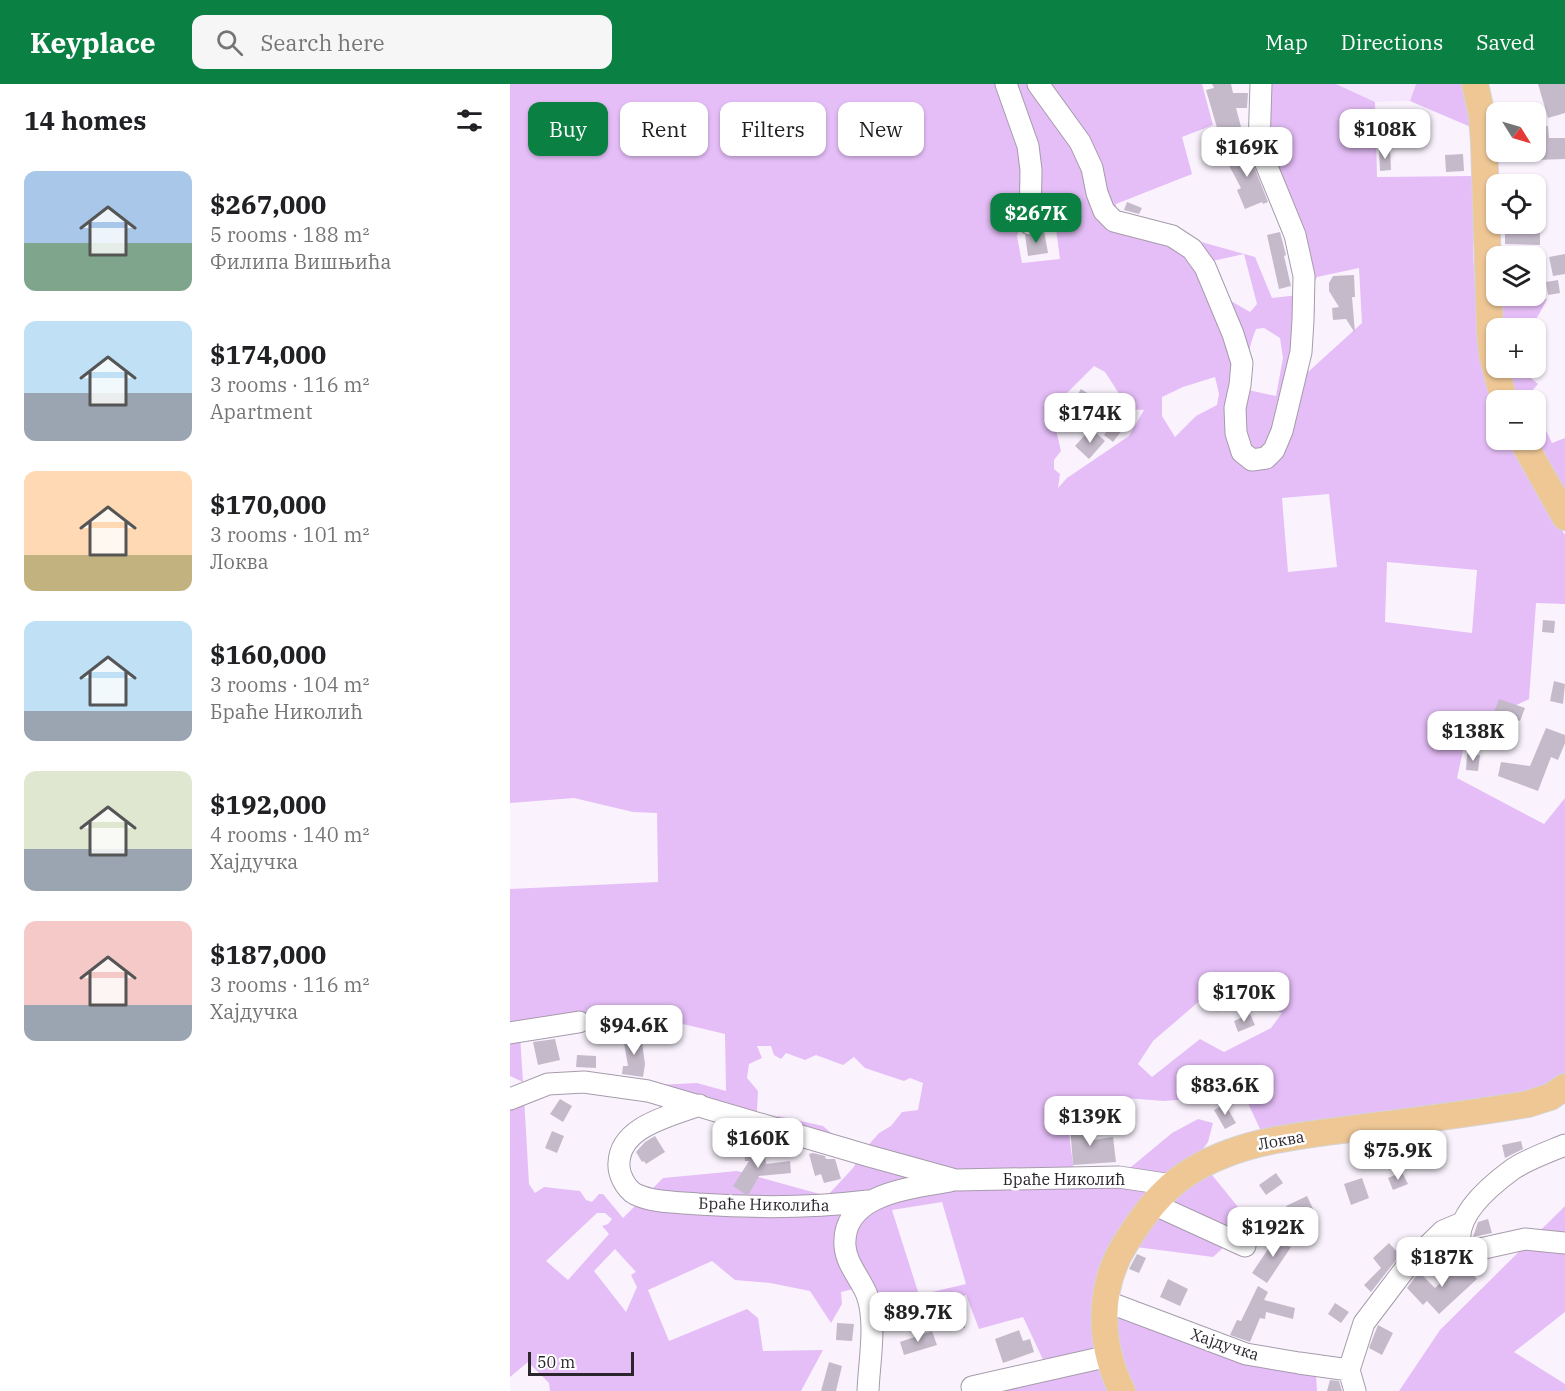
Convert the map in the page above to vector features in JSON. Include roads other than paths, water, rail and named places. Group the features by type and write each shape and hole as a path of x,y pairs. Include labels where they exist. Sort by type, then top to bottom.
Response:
{"main road":[{"path":"1475,84 1482,116 1484,142 1490,332 1492,355 1501,390"},
{"path":"1528,450 1565,517"},
{"name":"Локва","path":"1122,1391 1108,1356 1104,1330 1109,1276 1115,1261 1145,1213 1186,1174 1214,1158 1266,1141 1528,1104 1550,1097 1565,1087"}],"street":[{"path":"1006,84 1028,146 1031,170 1030,224"},
{"path":"1038,84 1080,142 1092,168 1097,193 1104,211 1114,221 1172,236 1192,249 1205,267 1233,334 1242,363 1235,408 1236,433 1242,452 1252,460 1266,458 1274,450 1282,431 1301,352 1304,287 1304,276 1295,235 1260,147 1261,84"},
{"path":"510,1032 579,1022"},
{"name":"Браће Николић","path":"510,1099 548,1084 584,1082 648,1091 956,1180"},
{"name":"Браће Николића","path":"699,1105 639,1129 625,1141 620,1151 618,1165 624,1183 633,1193 659,1201 736,1207 836,1205 868,1201"},
{"path":"1565,1145 1515,1168 1488,1190 1462,1223 1459,1234 1460,1243 1472,1251 1525,1239 1565,1243"},
{"name":"Браће Николић","path":"868,1201 914,1188 956,1180 1119,1178 1172,1185"},
{"path":"868,1201 852,1216 845,1232 845,1247 867,1296 872,1323 868,1391"},
{"path":"1153,1204 1245,1246"},
{"path":"1355,1391 1349,1370 1364,1323 1408,1265 1443,1230 1462,1223"},
{"name":"Хајдучка","path":"1105,1301 1246,1354 1349,1370"},
{"path":"972,1387 1108,1356"}]}
